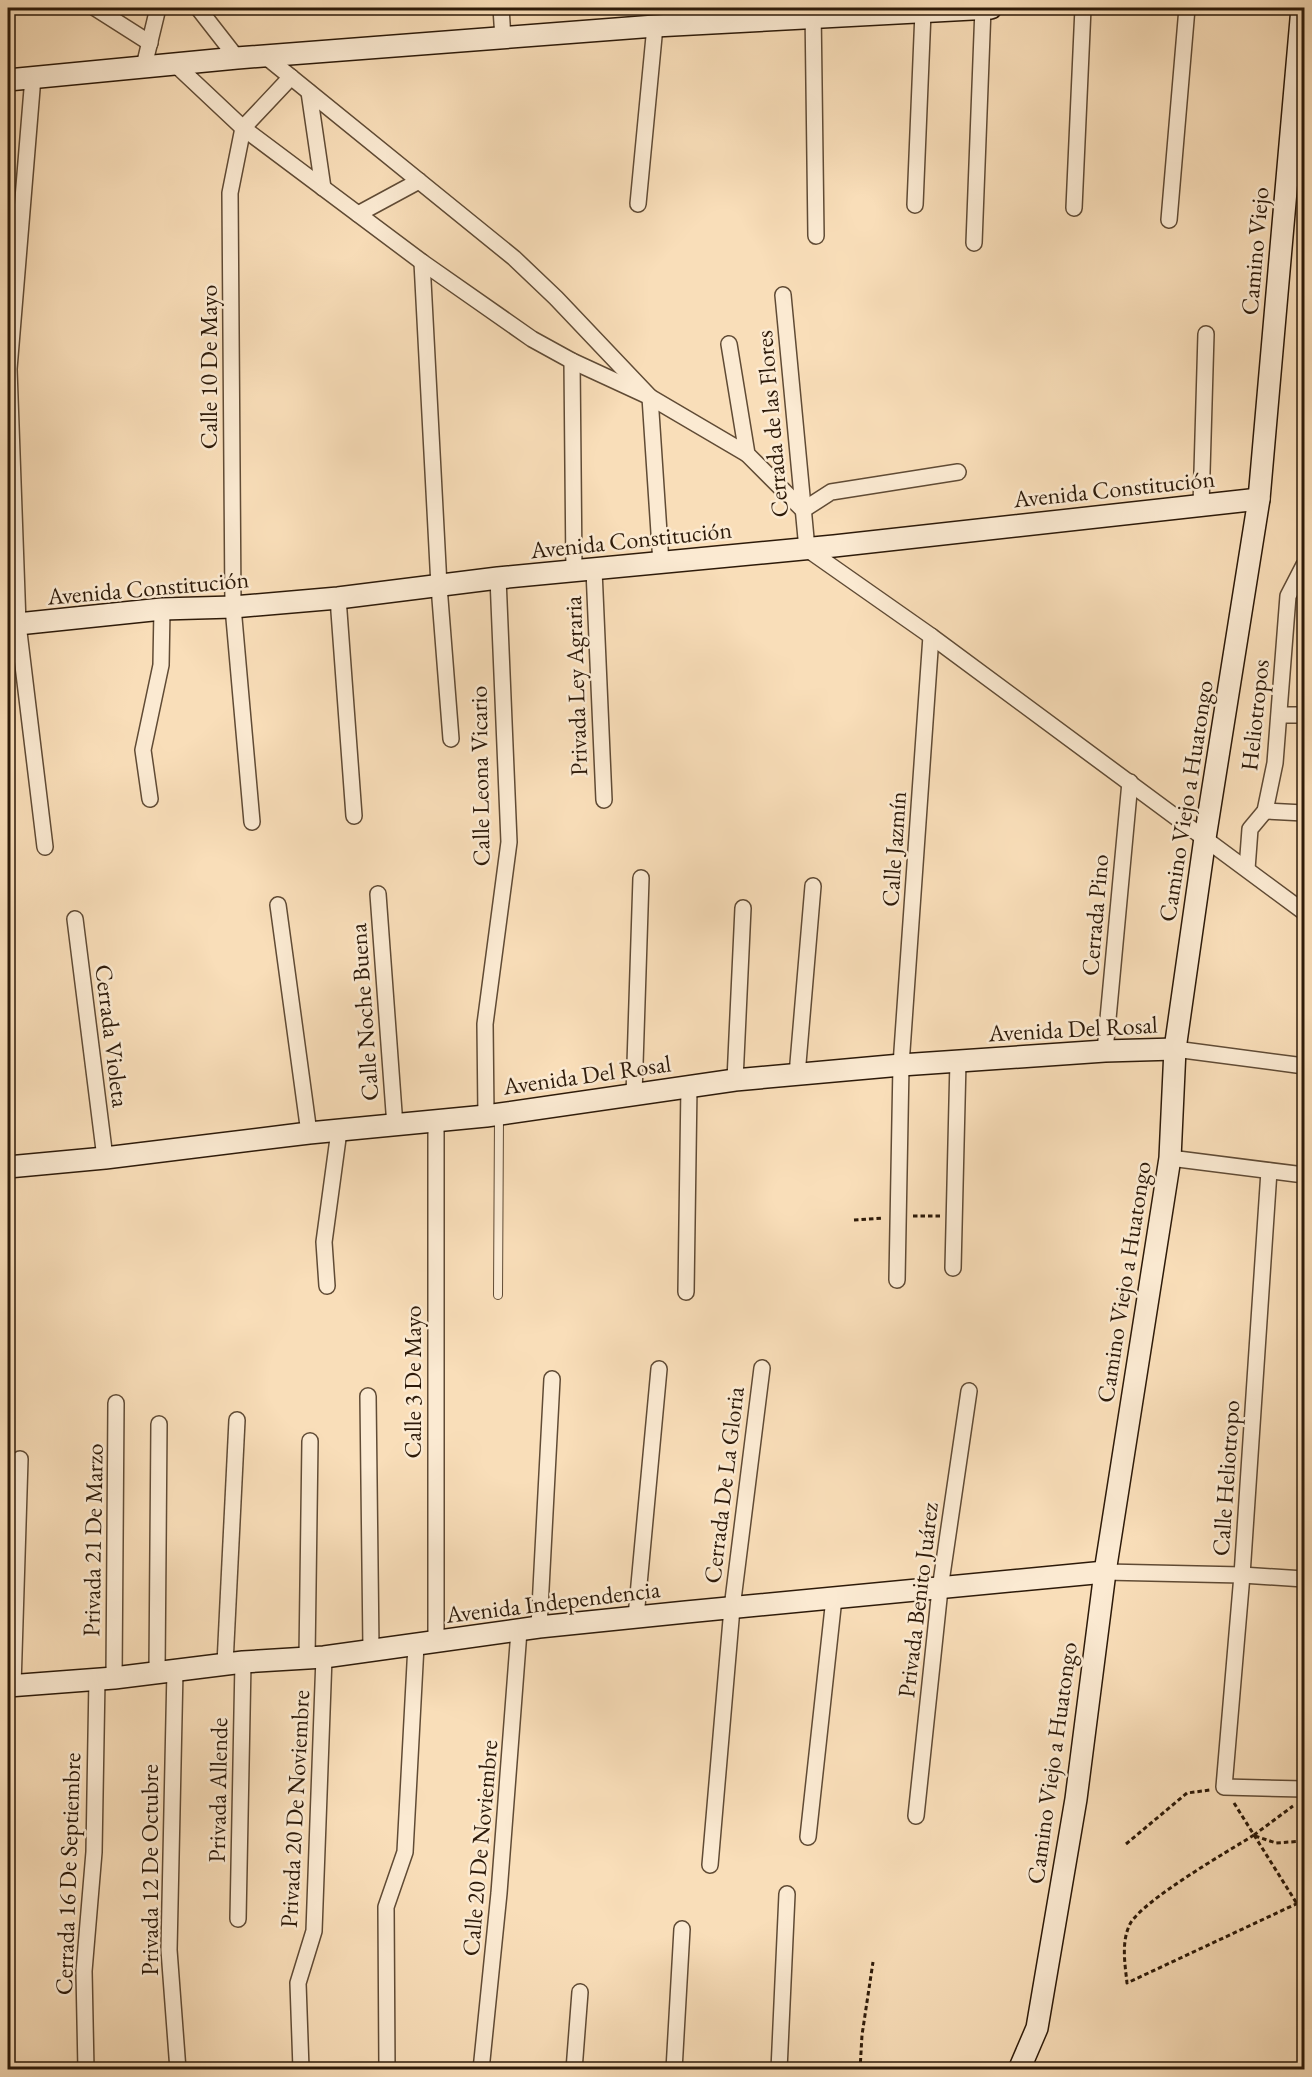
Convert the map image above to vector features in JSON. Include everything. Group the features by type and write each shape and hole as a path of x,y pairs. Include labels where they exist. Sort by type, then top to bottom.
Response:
{"main road":[{"path":"8,80 237,58 813,13 923,12 991,8"},
{"name":"Camino Viejo","path":"1259,499 1302,8"},
{"name":"Avenida Constitución","path":"13,625 162,609 233,607 338,597 807,549 1259,499"},
{"name":"Camino Viejo a Huatongo","path":"1019,2070 1036,2028 1070,1834 1104,1572 1170,1158 1175,1049 1205,838 1259,499"},
{"name":"Avenida Del Rosal","path":"8,1167 105,1158 309,1133 436,1122 735,1080 901,1065 1105,1051 1175,1049"},
{"name":"Avenida Independencia","path":"10,1686 105,1679 234,1663 315,1657 636,1617 1104,1572"}],"street":[{"path":"95,8 150,43"},
{"path":"144,66 158,8"},
{"path":"198,8 237,58"},
{"path":"501,8 503,38"},
{"path":"974,243 983,8"},
{"path":"1074,208 1083,8"},
{"path":"1168,220 1187,8"},
{"path":"915,205 923,12"},
{"path":"813,13 816,236"},
{"path":"638,204 655,26"},
{"path":"265,56 522,266 556,298 650,397 661,563"},
{"path":"176,65 243,128 422,262 532,339 572,361 650,397 747,454 803,510 831,492 958,472"},
{"path":"33,77 9,369 13,625 45,847"},
{"path":"243,128 291,77"},
{"path":"309,92 323,188"},
{"name":"Calle 10 De Mayo","path":"243,128 230,193 233,607 252,822"},
{"path":"358,214 419,181"},
{"path":"422,262 439,586 451,739"},
{"name":"Cerrada de las Flores","path":"783,295 807,549"},
{"path":"1201,506 1206,334"},
{"path":"729,344 747,454"},
{"name":"Privada Ley Agraria","path":"572,361 584,571 604,800"},
{"path":"807,549 932,636 1305,912"},
{"name":"Heliotropos","path":"1246,869 1249,861 1250,829 1265,811 1275,763 1288,596 1302,573"},
{"name":"Calle Leona Vicario","path":"493,1115 484,1024 509,842 498,579"},
{"path":"338,597 354,816"},
{"path":"150,800 143,750 161,665 162,609"},
{"name":"Calle Jazmín","path":"897,1280 901,1065 932,636"},
{"path":"1280,715 1305,715"},
{"name":"Cerrada Pino","path":"1105,1051 1130,783"},
{"path":"1265,811 1305,813"},
{"path":"634,1095 641,879"},
{"path":"797,1075 813,886"},
{"name":"Calle Noche Buena","path":"378,894 395,1126"},
{"path":"278,905 309,1133"},
{"path":"735,1080 743,908"},
{"name":"Cerrada Violeta","path":"75,919 105,1158"},
{"path":"1175,1049 1305,1066"},
{"path":"953,1268 958,1062"},
{"path":"686,1292 689,1086"},
{"name":"Calle 3 De Mayo","path":"387,2070 386,1907 405,1852 426,1644 436,1122"},
{"path":"327,1286 324,1242 339,1131"},
{"path":"1170,1158 1305,1175"},
{"name":"Calle Heliotropo","path":"1224,1787 1242,1575 1269,1171"},
{"name":"Cerrada De La Gloria","path":"710,1865 732,1608 762,1368"},
{"path":"636,1617 659,1369"},
{"name":"Calle 20 De Noviembre","path":"481,2070 503,1848 529,1629 552,1379"},
{"name":"Privada Benito Juárez","path":"916,1815 940,1589 969,1391"},
{"path":"368,1396 371,1649"},
{"name":"Privada 21 De Marzo","path":"105,1679 116,1403"},
{"name":"Privada Allende","path":"237,1420 234,1663 238,1919"},
{"name":"Privada 12 De Octubre","path":"159,1424 166,1671 169,1950 178,2070"},
{"name":"Privada 20 De Noviembre","path":"301,2069 298,1983 314,1931 315,1657 310,1441"},
{"path":"10,1686 20,1459"},
{"path":"1104,1572 1242,1575 1305,1579"},
{"path":"808,1837 834,1598"},
{"name":"Cerrada 16 De Septiembre","path":"86,2070 84,1971 105,1679"},
{"path":"1224,1787 1305,1790"},
{"path":"779,2070 787,1894"},
{"path":"674,2070 682,1929"},
{"path":"574,2070 580,1992"}],"lane":[{"path":"493,1115 498,1295"}],"path":[{"path":"1126,1844 1187,1793 1224,1787 1305,1915"},
{"path":"1296,1804 1254,1835 1148,1904 1130,1924 1123,1951 1127,1983 1305,1899"},
{"path":"1254,1835 1276,1843 1305,1841"},
{"path":"860,2070 862,2035 873,1962"}]}
